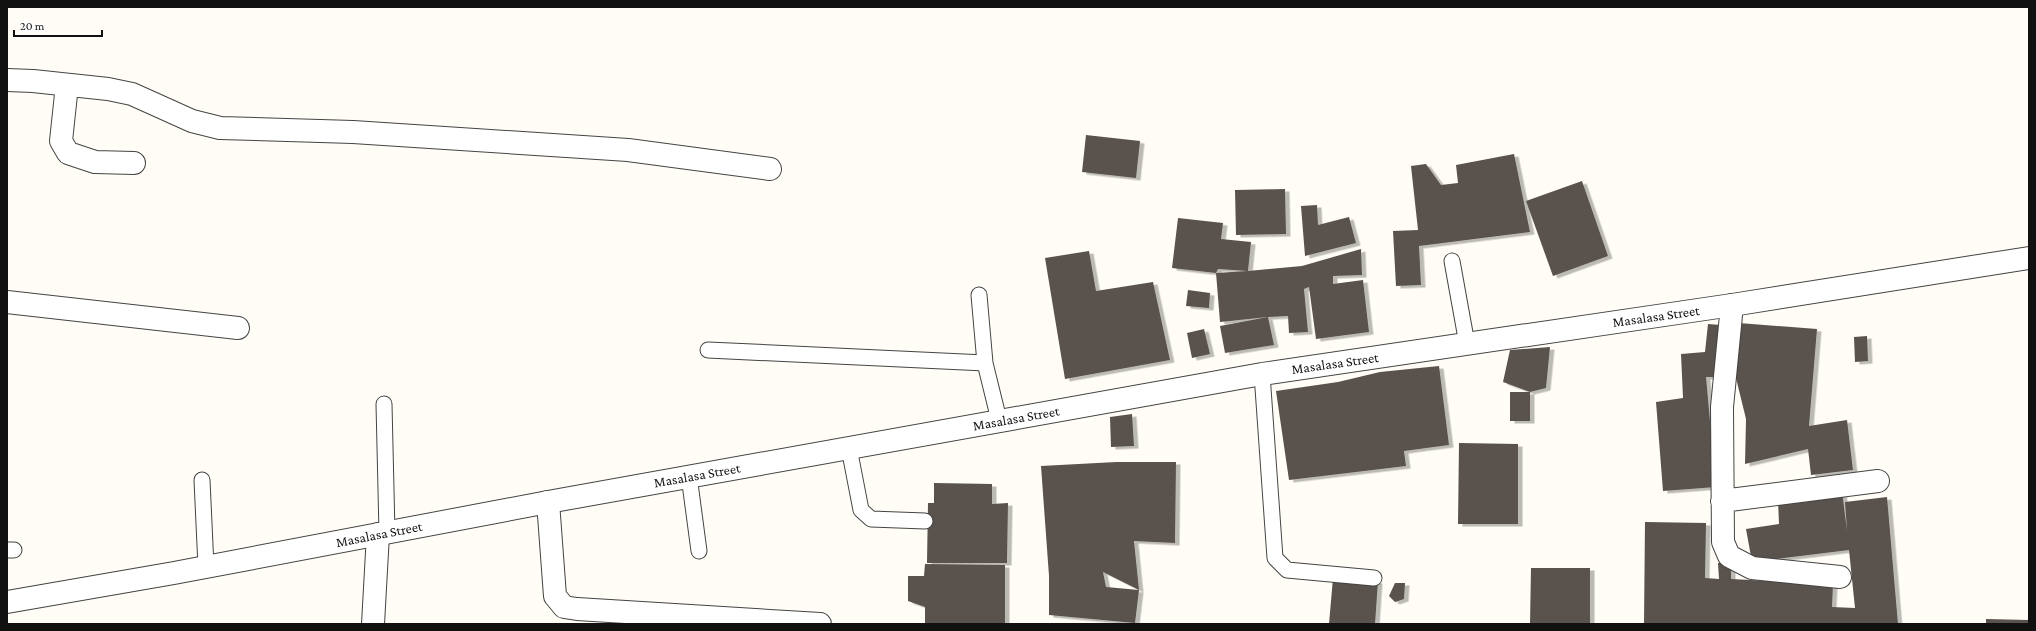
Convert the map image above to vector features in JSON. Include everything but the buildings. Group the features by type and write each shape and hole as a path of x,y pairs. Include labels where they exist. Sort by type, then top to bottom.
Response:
{"street":[{"path":"7,80 33,81 108,89 132,94 192,121 220,128 361,133 628,150 770,170"},
{"path":"67,85 61,140 68,153 95,162 134,163"},
{"name":"Masalasa Street","path":"7,602 206,567 689,476 1262,374 1732,305 2029,258"},
{"path":"7,302 238,328"},
{"path":"1732,305 1722,407 1723,542 1729,556 1752,568 1840,577"},
{"path":"1722,501 1878,481"},
{"path":"548,502 554,596 564,607 820,624"},
{"path":"373,624 383,534"}],"lane":[{"path":"1452,261 1467,344"},
{"path":"979,295 984,363 999,420"},
{"path":"708,350 984,363"},
{"path":"1262,374 1276,558 1287,570 1374,578"},
{"path":"383,534 384,404"},
{"path":"849,448 861,510 871,519 925,521"},
{"path":"689,476 699,551"},
{"path":"202,480 206,567"}]}
